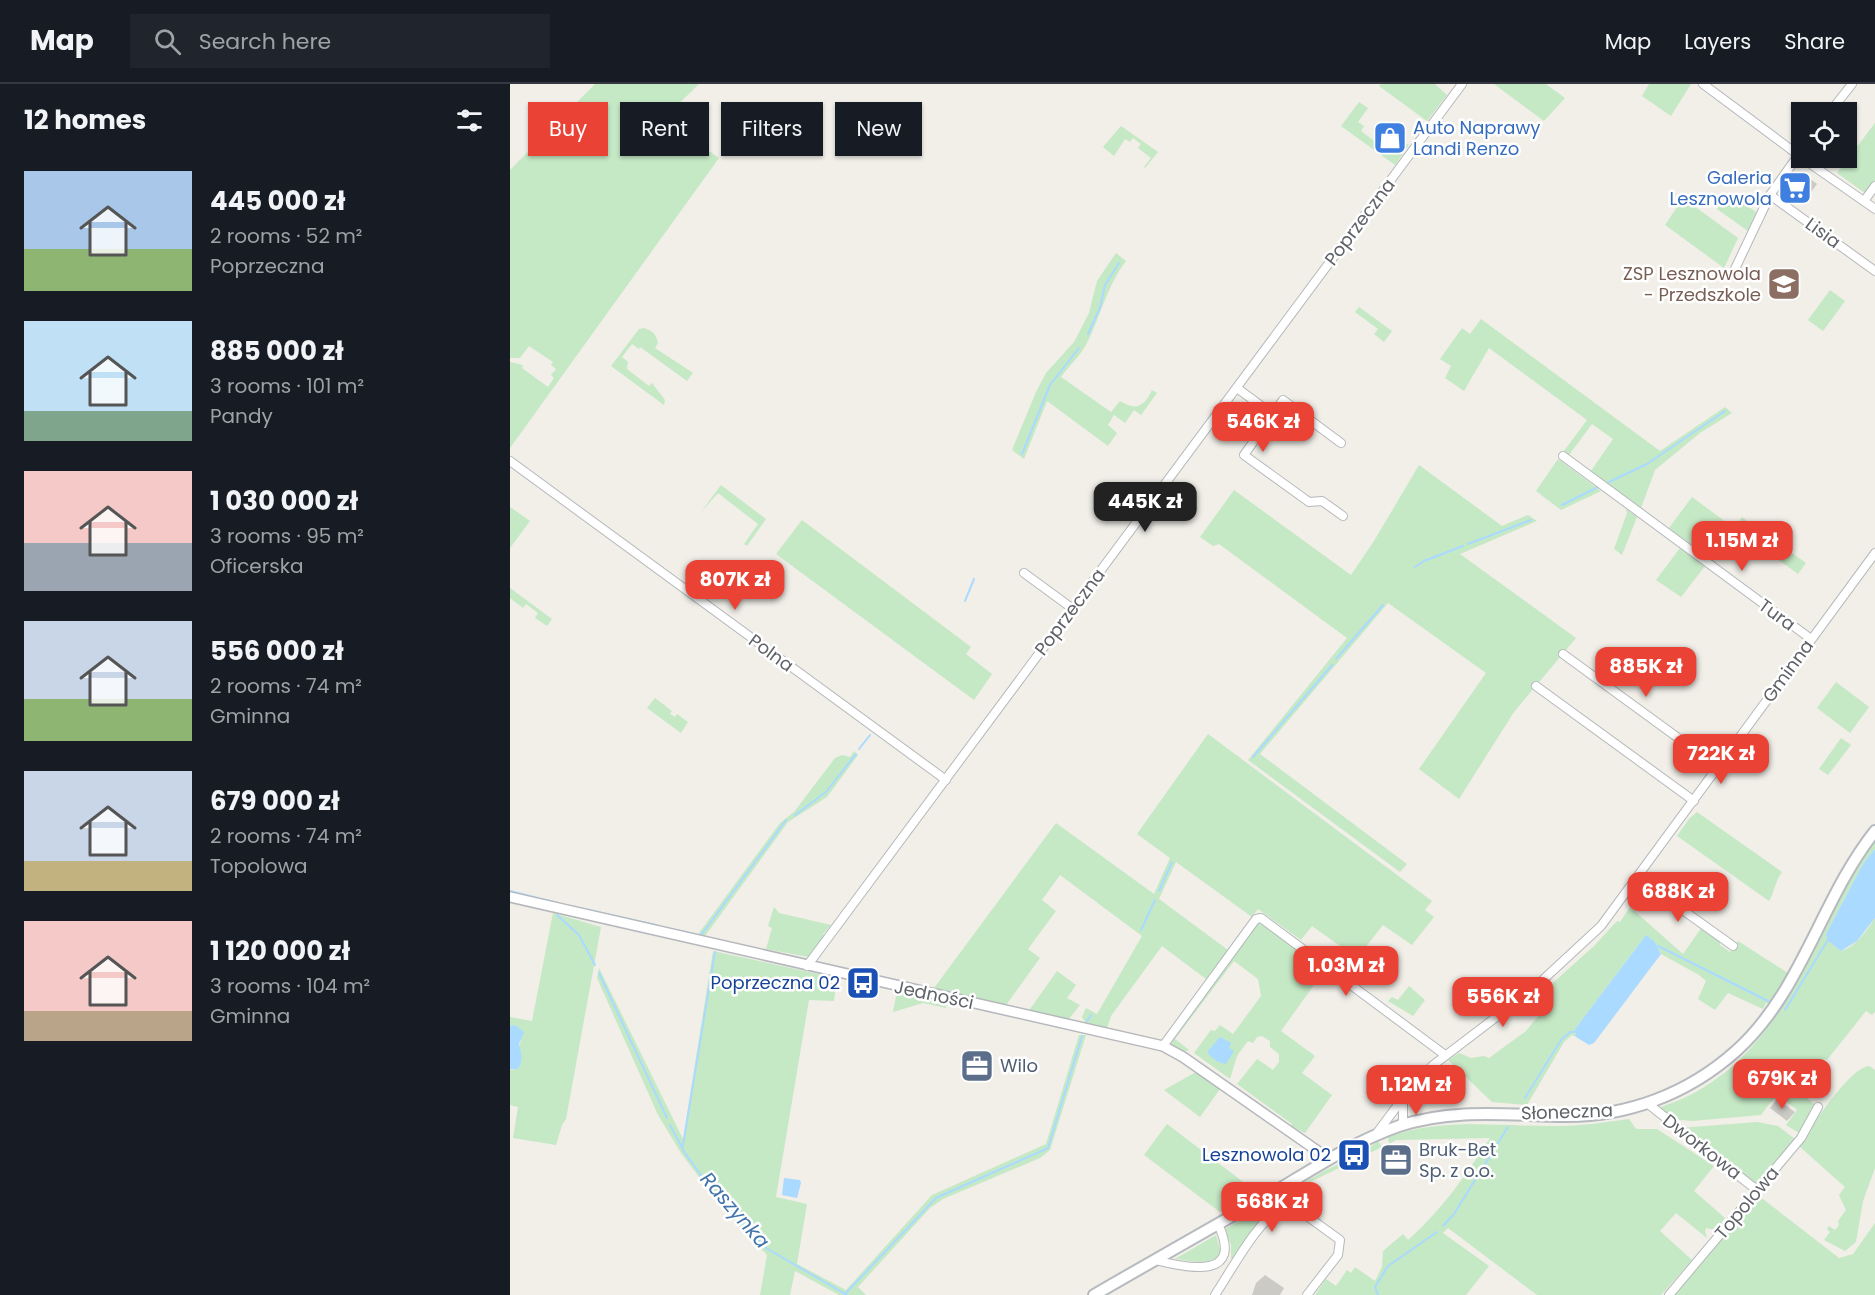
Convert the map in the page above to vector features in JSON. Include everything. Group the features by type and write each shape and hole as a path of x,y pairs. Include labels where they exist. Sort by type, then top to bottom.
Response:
{"main road":[{"name":"Słoneczna","path":"1094,1295 1329,1159 1376,1135 1400,1126 1421,1120 1466,1113 1593,1114 1624,1110 1647,1103 1700,1079 1735,1052 1758,1029 1788,986 1846,871 1875,831"}],"street":[{"name":"Poprzeczna","path":"807,966 1462,84"},
{"path":"1703,84 1791,148"},
{"path":"1838,102 1852,84"},
{"path":"1734,271 1770,195 1791,168"},
{"path":"1819,168 1875,209"},
{"path":"1864,201 1875,186"},
{"name":"Lisia","path":"1770,195 1875,271"},
{"path":"1237,388 1272,414"},
{"path":"1341,442 1283,400 1244,455 1310,502 1322,501 1343,516"},
{"name":"Tura","path":"1563,456 1811,639"},
{"name":"Polna","path":"510,461 946,780"},
{"name":"Gminna","path":"1376,1135 1432,1066 1525,996 1601,926 1875,553"},
{"path":"1024,573 1073,609"},
{"path":"1563,654 1718,767"},
{"path":"1536,686 1694,801"},
{"path":"1638,878 1733,946"},
{"name":"Jedności","path":"510,897 1163,1046 1184,1057 1329,1159"},
{"path":"1163,1046 1256,919 1263,919 1445,1054"},
{"path":"1400,1126 1397,1122 1401,1103 1421,1120"},
{"name":"Dworkowa","path":"1647,1103 1758,1191"},
{"name":"Topolowa","path":"1668,1295 1801,1138 1818,1107"},
{"path":"1274,1192 1340,1240 1338,1255 1307,1295"},
{"path":"1215,1295 1259,1229 1271,1214 1287,1203"},
{"path":"1155,1260 1169,1264 1208,1267 1217,1264 1223,1259 1226,1250 1218,1224"},
{"path":"1223,1259 1234,1266"}],"green space":[{"path":"595,84 699,84 680,102 620,102 620,156 709,156 709,151 719,158 510,448 510,362 523,365 522,368 548,387 554,378 551,375 556,369 551,365 553,362 529,346 520,358 510,358 510,170 528,152 528,156 608,156 608,102 577,102"},
{"path":"1381,84 1435,84 1447,95 1427,121 1379,86"},
{"path":"1494,84 1546,84 1565,98 1544,121"},
{"path":"1649,84 1691,84 1671,116 1642,96"},
{"path":"1359,102 1368,108 1358,122 1364,126 1361,131 1377,143 1380,138 1391,145 1397,137 1409,145 1395,165 1341,126"},
{"path":"1875,123 1875,181 1865,193 1837,173 1841,168 1857,168 1857,147"},
{"path":"1121,126 1158,152 1145,168 1151,158 1138,148 1141,144 1133,138 1130,142 1125,139 1114,156 1103,147"},
{"path":"1729,193 1756,212 1748,231 1717,209"},
{"path":"1683,198 1738,238 1724,268 1665,225"},
{"path":"1116,253 1126,261 1109,291 1087,343 1061,377 1111,412 1120,401 1131,406 1139,406 1143,404 1152,390 1157,393 1141,415 1134,410 1125,423 1114,415 1108,425 1117,433 1108,446 1047,401 1024,459 1012,450 1036,392 1046,373 1074,342 1089,313 1097,281"},
{"path":"1830,290 1845,301 1823,331 1808,320"},
{"path":"1359,307 1392,331 1384,342 1374,334 1378,329 1355,312"},
{"path":"1481,319 1660,451 1725,407 1732,413 1700,433 1655,470 1641,508 1591,471 1613,439 1592,424 1569,455 1564,451 1587,420 1489,348 1464,391 1445,378 1451,366 1440,359 1462,328 1470,334"},
{"path":"644,328 655,335 658,343 655,348 693,373 687,381 640,347 639,349 632,344 622,357 628,362 627,369 649,386 652,383 665,400 664,405 611,366 639,329"},
{"path":"1558,459 1601,491 1561,510 1536,491"},
{"path":"1419,465 1502,526 1528,515 1537,521 1460,554 1576,638 1514,712 1459,799 1419,769 1486,673 1388,603 1260,754 1407,864 1400,872 1248,760 1347,638 1219,544 1213,546 1200,537 1234,490 1351,575"},
{"path":"721,485 766,519 747,546 744,544 758,524 718,493 701,512"},
{"path":"1692,497 1734,528 1742,517 1806,563 1798,574 1735,528 1711,559 1669,528"},
{"path":"510,507 530,521 510,548"},
{"path":"1626,509 1637,517 1622,555 1614,549 1627,513"},
{"path":"802,520 971,647 966,654 992,674 974,700 776,554"},
{"path":"1680,548 1705,566 1681,597 1656,580"},
{"path":"510,588 552,619 547,626 535,618 538,613 526,604 523,608 510,598"},
{"path":"1836,682 1869,707 1850,733 1817,708"},
{"path":"655,698 672,711 670,714 675,717 677,714 688,722 681,733 647,708"},
{"path":"1208,734 1432,901 1425,910 1434,917 1412,945 1383,925 1357,958 1312,926 1301,940 1258,909 1252,917 1176,862 1159,899 1228,950 1206,979 1162,946 1111,1016 1107,1028 1086,1024 1082,1017 1086,1008 1097,1014 1142,936 1060,875 1042,900 1056,911 1028,949 1040,958 1006,1005 934,988 1056,823 1154,894 1170,858 1137,834"},
{"path":"1841,738 1851,745 1828,775 1819,769"},
{"path":"854,751 858,755 827,797 788,822 705,936 699,933 780,823 794,812 835,758 842,755 850,757"},
{"path":"1697,812 1782,872 1769,901 1677,836"},
{"path":"1875,842 1875,849 1863,864 1826,934 1827,940 1841,951 1856,942 1875,918 1875,1012 1872,1015 1866,1011 1827,1060 1825,1059 1821,1064 1823,1067 1802,1094 1815,1105 1799,1133 1786,1125 1797,1110 1777,1094 1761,1115 1692,1121 1670,1119 1658,1108 1688,1096 1717,1079 1758,1040 1790,993 1851,878"},
{"path":"774,907 779,913 831,925 808,957 766,949 772,928 768,926"},
{"path":"1630,907 1683,954 1702,927 1730,952 1738,941 1788,973 1769,1004 1766,1003 1763,1009 1728,993 1715,1010 1698,999 1706,981 1661,954 1655,942 1642,940 1575,1029 1576,1037 1572,1035 1564,1042 1527,1105 1492,1102 1448,1060 1459,1053 1471,1058 1484,1056 1489,1058 1526,1031 1546,1005 1541,991 1543,986 1546,989 1594,946 1617,921 1620,922"},
{"path":"553,913 601,927 566,1119 556,1145 513,1138 518,1107 510,1105 510,1069 513,1070 521,1040 515,1025 510,1026 510,1017 532,1021"},
{"path":"1261,922 1334,974 1333,976 1324,971 1281,1031 1315,1056 1302,1073 1332,1095 1305,1133 1291,1126 1292,1124 1237,1084 1257,1059 1273,1070 1279,1062 1279,1054 1270,1047 1270,1041 1262,1036 1257,1037 1253,1043 1248,1041 1237,1056 1230,1079 1194,1053 1211,1030 1215,1031 1220,1025 1233,1034 1261,996 1258,979 1234,961 1175,1039 1189,1050 1184,1052 1171,1041 1254,927"},
{"path":"713,951 837,978 834,1001 809,1000 776,1197 807,1204 797,1264 846,1290 932,1195 1046,1144 1079,1035 1086,1035 1050,1150 1040,1158 943,1199 930,1208 858,1287 866,1295 839,1295 795,1271 790,1295 760,1295 767,1255 723,1209 681,1153 658,1115 597,978 599,968 683,1139"},
{"path":"1057,971 1076,985 1067,998 1080,1005 1068,1020 1028,1012"},
{"path":"1409,986 1425,1000 1413,1016 1388,1001 1392,997 1398,1000"},
{"path":"897,991 946,1003 946,1008 923,1003 893,1012"},
{"path":"1869,1066 1875,1070 1875,1168 1863,1201 1856,1242 1845,1251 1824,1240 1830,1232 1827,1229 1829,1226 1835,1230 1846,1210 1839,1195 1845,1187 1799,1146 1841,1087 1861,1069"},
{"path":"1196,1072 1220,1089 1200,1117 1164,1090"},
{"path":"1629,1119 1636,1129 1657,1129 1714,1166 1694,1191 1725,1218 1716,1230 1706,1228 1707,1238 1676,1213 1660,1231 1692,1260 1661,1295 1537,1295 1448,1228 1443,1233 1489,1266 1466,1295 1315,1295 1326,1279 1336,1286 1347,1270 1351,1273 1355,1267 1375,1281 1382,1267 1383,1251 1403,1234 1408,1240 1432,1217 1490,1138 1396,1140 1389,1144 1388,1137 1430,1127 1452,1125 1569,1126"},
{"path":"1757,1122 1778,1126 1795,1139 1758,1187 1680,1128"},
{"path":"1167,1124 1255,1191 1220,1212 1144,1155"},
{"path":"1378,1141 1382,1147 1304,1185 1287,1198 1284,1195 1324,1171 1364,1152"},
{"path":"1759,1196 1839,1258 1853,1254 1875,1223 1875,1295 1673,1295"},
{"path":"1273,1202 1233,1260 1231,1245 1225,1229"},
{"path":"1216,1235 1221,1254 1216,1258 1200,1262 1175,1259"}],"water":[{"path":"1875,849 1875,918 1857,941 1841,951 1827,940 1826,934 1863,864"},
{"path":"1646,935 1655,942 1661,954 1594,1043 1589,1045 1576,1037 1575,1029"},
{"path":"515,1025 524,1032 519,1044 521,1059 518,1069 510,1069 510,1026"},
{"path":"1220,1037 1231,1043 1229,1048 1234,1051 1226,1064 1218,1062 1209,1055 1208,1051"},
{"path":"784,1178 800,1180 797,1198 782,1195"}],"building":[{"name":"Galeria Lesznowola","path":"1801,172 1817,184 1811,192 1803,186 1791,201 1782,195"},
{"path":"1380,954 1390,961 1377,980 1366,972"},
{"path":"1777,1099 1795,1112 1787,1121 1770,1108"},
{"path":"1265,1275 1284,1288 1280,1295 1252,1295 1256,1283"}],"waterway":[{"path":"1088,334 1100,308 1105,285 1119,263"},
{"path":"1022,454 1050,385 1079,348"},
{"path":"1609,482 1647,464 1725,411"},
{"path":"1562,505 1598,487"},
{"path":"1468,544 1531,520"},
{"path":"1415,567 1424,561 1463,546"},
{"path":"965,601 974,579"},
{"path":"1336,659 1383,605"},
{"path":"1253,757 1332,665"},
{"path":"859,749 870,735"},
{"path":"795,815 826,792 856,754"},
{"path":"667,928 702,934 786,820"},
{"path":"1159,891 1172,862"},
{"name":"Raszynka","path":"510,891 558,903"},
{"path":"1141,930 1155,900"},
{"path":"571,906 656,925"},
{"name":"Raszynka","path":"557,915 579,935 595,965"},
{"path":"1785,1010 1829,938"},
{"path":"1658,946 1770,1002"},
{"path":"683,1145 715,952"},
{"name":"Raszynka","path":"599,973 667,1118"},
{"path":"1087,1021 1091,1015"},
{"path":"1525,1098 1561,1040 1570,1032 1575,1032"},
{"path":"845,1294 936,1198 1048,1148 1082,1036"},
{"name":"Raszynka","path":"670,1125 685,1153 713,1192 766,1248 847,1295"},
{"path":"1443,1226 1454,1214 1508,1127"},
{"path":"1378,1295 1375,1287 1388,1266 1437,1232"}],"place":[{"name":"Auto Naprawy Landi Renzo","path":"1390,138"},
{"name":"Galeria Lesznowola","path":"1795,188"},
{"name":"ZSP Lesznowola - Przedszkole","path":"1784,284"},
{"name":"Poprzeczna 02","path":"863,983"},
{"name":"Wilo","path":"977,1066"},
{"name":"Lesznowola 02","path":"1354,1155"},
{"name":"Bruk-Bet Sp. z o.o.","path":"1396,1160"}]}
